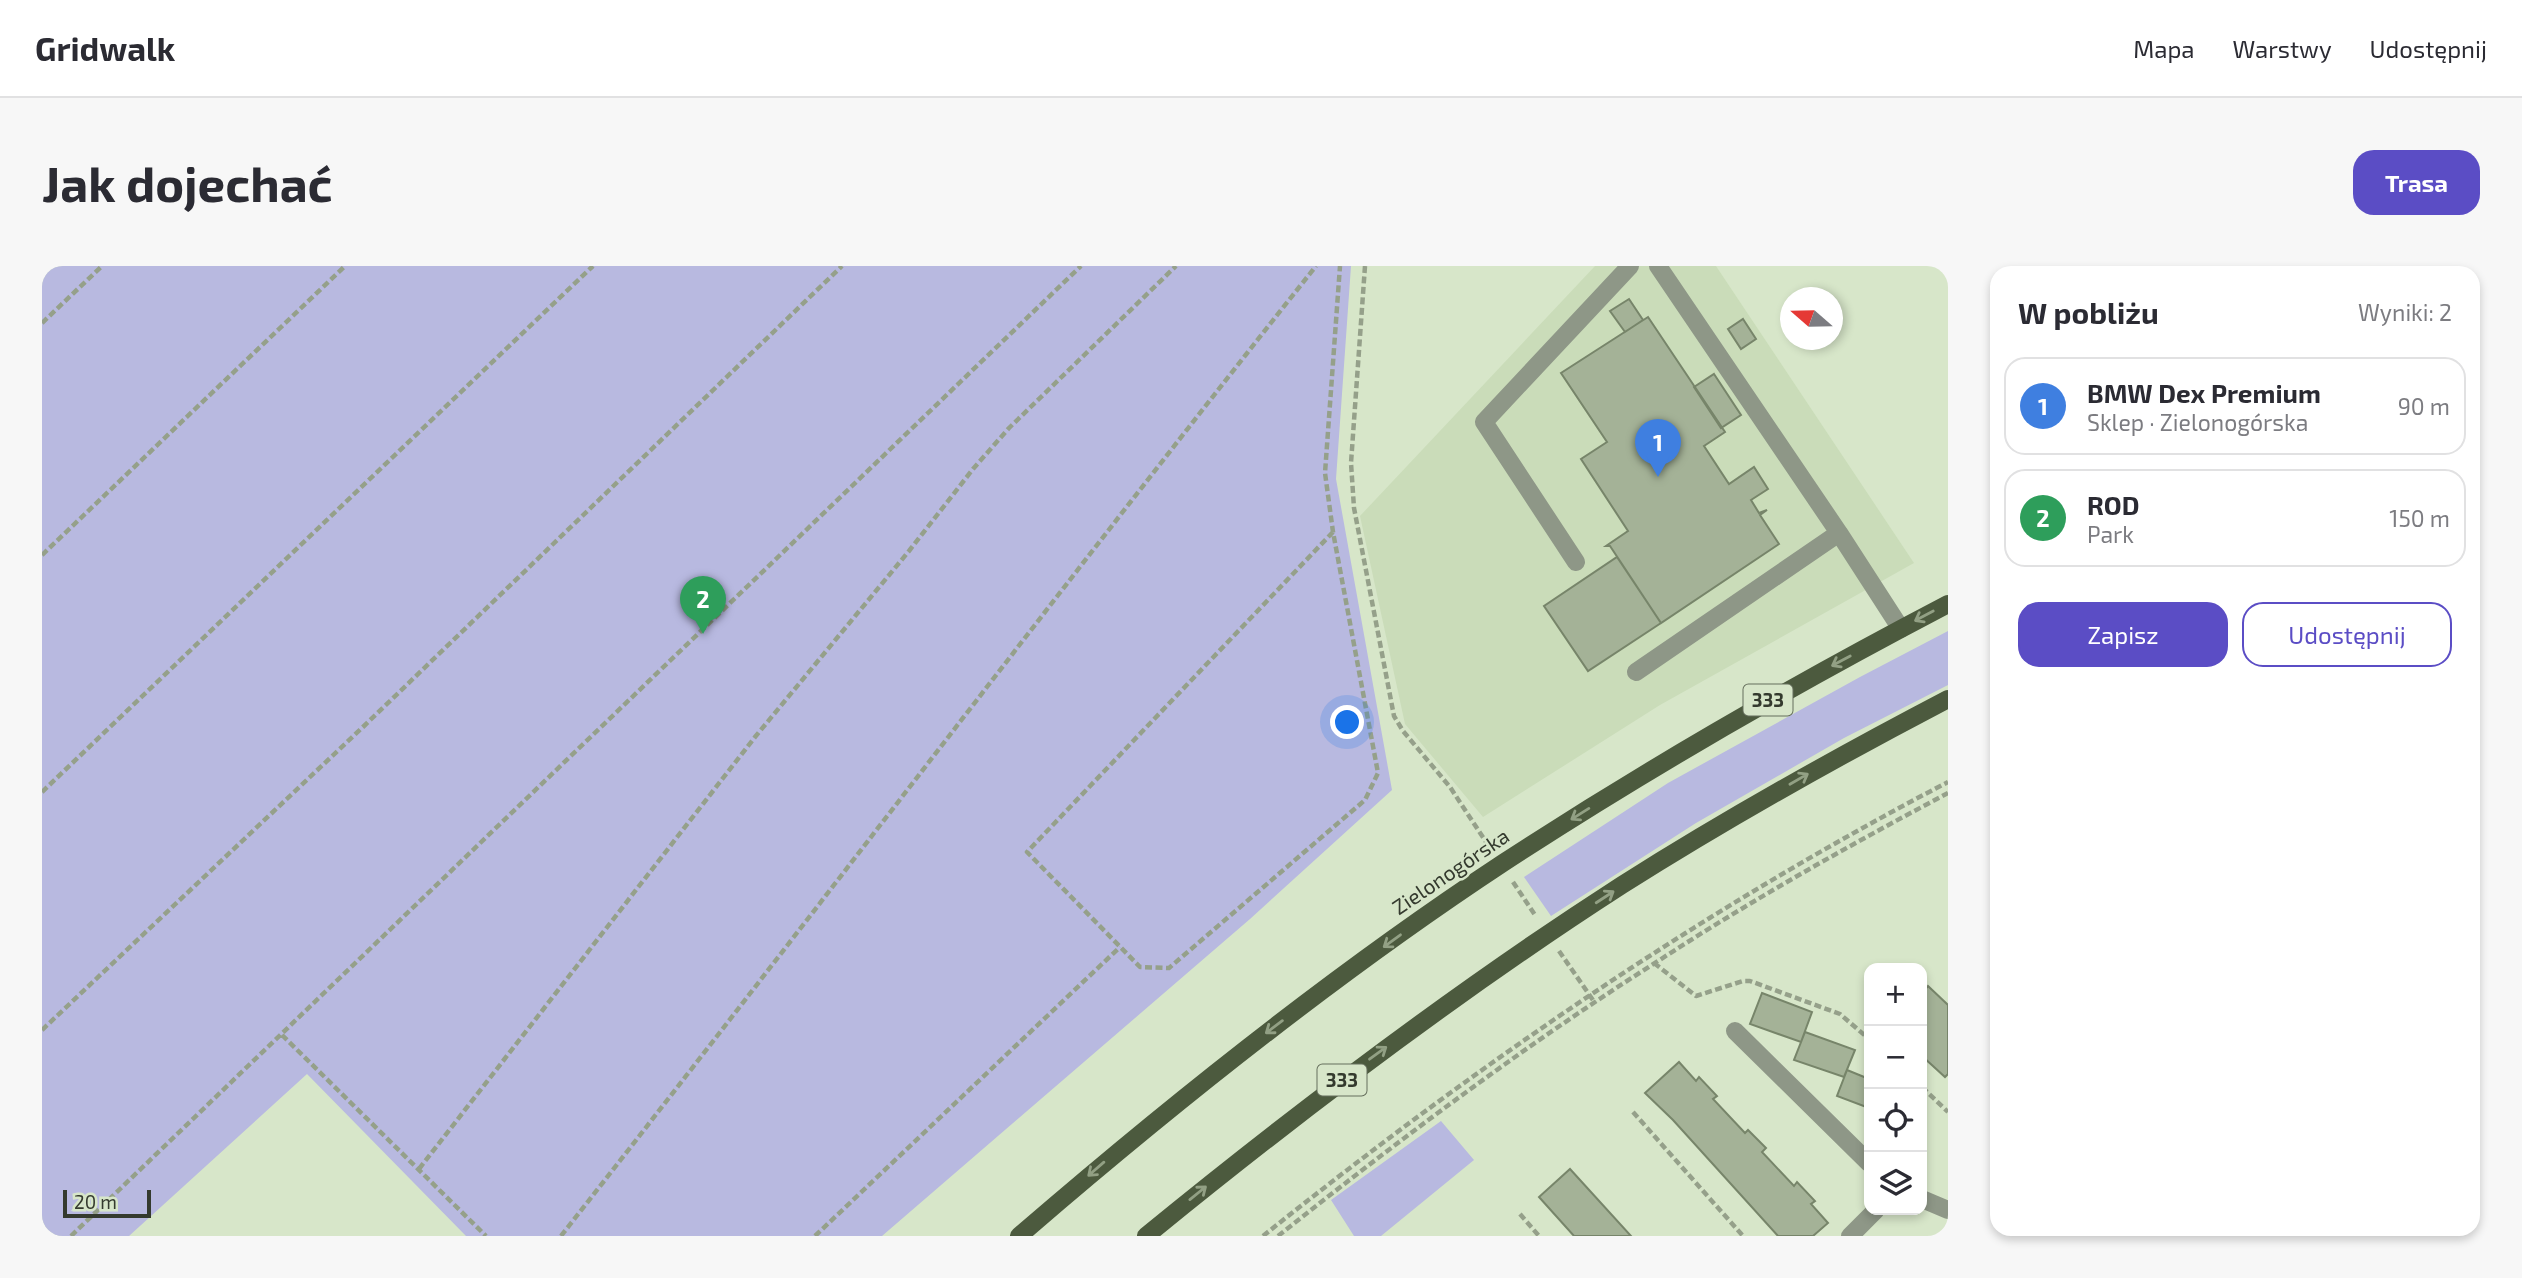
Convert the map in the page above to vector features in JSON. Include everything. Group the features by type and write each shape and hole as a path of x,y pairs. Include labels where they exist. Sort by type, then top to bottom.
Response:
{"main road":[{"name":"Zielonogórska","path":"1019,1236 1188,1093 1329,986 1461,892 1603,799 1719,728 1948,604"},
{"name":"333","path":"1146,1236 1341,1081 1548,934 1765,798 1948,699"}],"lane":[{"path":"1576,562 1484,422 1630,266"},
{"path":"1658,266 1901,629"},
{"path":"1636,672 1839,533"},
{"path":"1735,1031 1864,1158"},
{"path":"1927,1201 1948,1210"},
{"path":"1850,1236 1871,1215"}],"path":[{"path":"42,323 102,266"},
{"path":"42,555 345,266"},
{"path":"42,792 593,266"},
{"path":"42,1030 354,736 842,266"},
{"path":"71,1236 1081,266"},
{"path":"419,1169 755,737 973,469 1018,419 1176,266"},
{"path":"561,1236 764,977 1122,510 1316,266"},
{"path":"1333,532 1027,852 1140,967 1169,968 1365,800 1378,773 1333,532 1325,473 1340,266"},
{"path":"1366,266 1352,475 1354,508 1394,716 1403,732 1450,787 1483,836"},
{"path":"1263,1236 1429,1108 1646,957 1866,825 1948,782"},
{"path":"1278,1236 1435,1116 1654,963 1754,901 1948,793"},
{"path":"815,1236 1120,947"},
{"path":"1654,963 1696,996 1750,981 1840,1014 1864,1035"},
{"path":"282,1035 486,1236"},
{"path":"1924,1089 1948,1112"},
{"path":"1633,1112 1743,1236"},
{"path":"1520,1214 1539,1236"}],"shaded area":[{"path":"42,266 1351,266 1336,479 1392,790 1250,919 882,1236 466,1236 307,1074 129,1236 42,1236"},
{"path":"1595,266 1716,266 1914,563 1660,705 1483,817 1405,724 1360,516"},
{"path":"1948,631 1948,685 1844,738 1696,823 1551,916 1524,877 1668,783"},
{"path":"1441,1121 1474,1160 1381,1236 1354,1236 1331,1200"}],"building":[{"path":"1629,299 1643,320 1625,332 1610,311"},
{"path":"1648,317 1725,432 1704,446 1729,484 1754,467 1768,489 1751,500 1759,513 1767,510 1760,515 1779,544 1661,623 1610,546 1606,546 1628,531 1581,459 1607,442 1561,373"},
{"path":"1743,319 1756,339 1741,349 1728,329"},
{"path":"1714,374 1741,415 1721,428 1694,387"},
{"path":"1617,557 1661,623 1588,671 1544,606"},
{"path":"1927,987 1948,1005 1948,1074 1945,1077 1927,1061"},
{"path":"1762,993 1812,1012 1801,1042 1750,1024"},
{"path":"1805,1032 1855,1050 1844,1077 1794,1060"},
{"path":"1679,1062 1696,1081 1699,1077 1717,1096 1713,1099 1745,1133 1748,1130 1766,1148 1762,1152 1794,1186 1797,1182 1815,1201 1811,1204 1828,1223 1813,1236 1778,1236 1673,1120 1645,1093"},
{"path":"1847,1070 1864,1077 1864,1106 1837,1096"},
{"path":"1570,1169 1631,1236 1574,1236 1539,1197"}],"place":[{"name":"BMW Dex Premium","path":"1658,477"},
{"name":"ROD","path":"703,634"}]}
